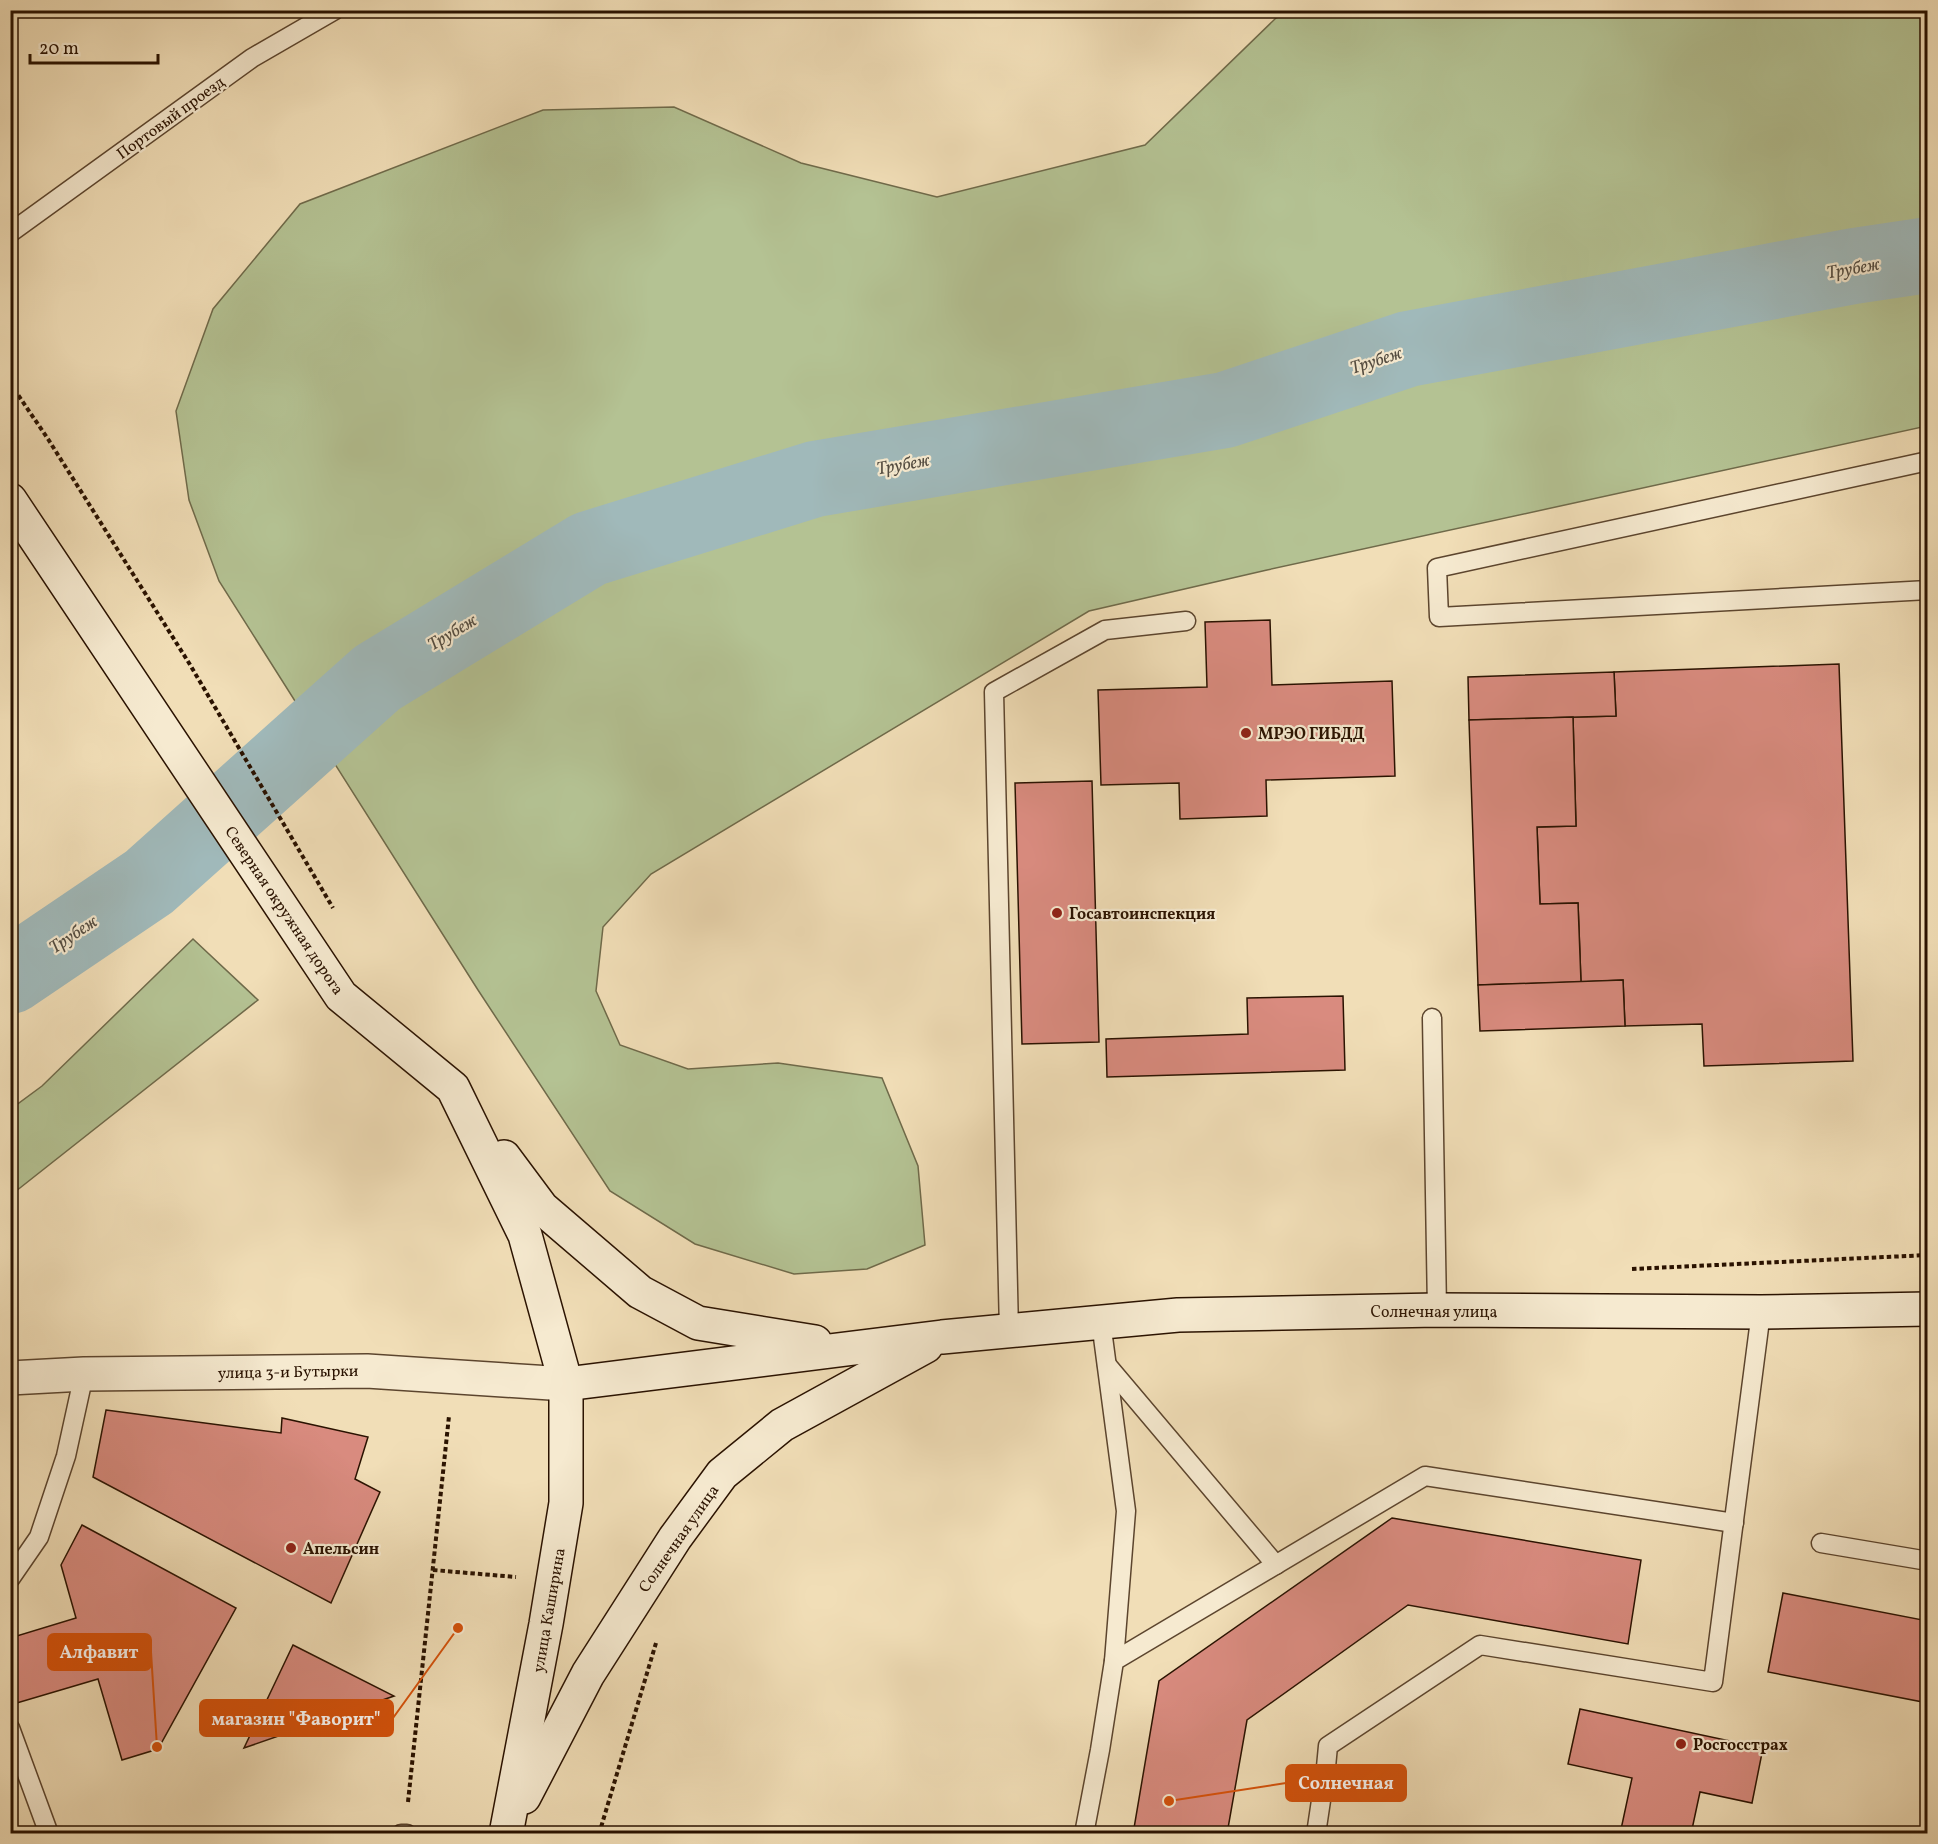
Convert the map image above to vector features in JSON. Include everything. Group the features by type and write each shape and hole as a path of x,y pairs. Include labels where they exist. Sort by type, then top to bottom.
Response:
{"main road":[{"name":"Северная окружная дорога","path":"10,500 341,996 453,1088 525,1235 566,1384"},
{"path":"453,1088 542,1208 640,1292 698,1323 851,1348"},
{"name":"Солнечная улица","path":"566,1384 942,1337 1178,1315 1437,1310 1761,1312 1928,1310"},
{"name":"Солнечная улица","path":"507,1830 588,1674 675,1538 722,1474 782,1425 942,1337"},
{"name":"улица 3-и Бутырки","path":"10,1378 84,1374 367,1371 566,1384"},
{"name":"улица Каширина","path":"507,1830 546,1624 566,1503 566,1384"}],"lane":[{"name":"Портовый проезд","path":"10,233 252,58 335,10"},
{"path":"1928,461 1437,568 1439,617 1928,590"},
{"path":"1009,1331 994,692 1105,630 1186,621"},
{"path":"1432,1018 1437,1310"},
{"path":"1316,1833 1328,1746 1480,1645 1713,1682 1761,1312"},
{"path":"1084,1833 1114,1661 1126,1511 1101,1322"},
{"path":"1107,1365 1276,1565"},
{"path":"10,1579 39,1537 66,1456 84,1374"},
{"path":"1114,1661 1425,1476 1734,1523"},
{"path":"1821,1543 1928,1561"},
{"path":"10,1728 49,1833"}],"path":[{"path":"10,383 48,439 189,663 336,916"},
{"path":"1628,1270 1928,1255"},
{"path":"404,1833 453,1376"},
{"path":"599,1833 659,1635"}],"green space":[{"path":"1290,11 1927,11 1927,426 1089,611 651,874 603,927 596,991 620,1045 688,1069 778,1063 882,1078 918,1166 925,1245 867,1269 794,1274 695,1244 610,1191 478,990 219,581 189,500 176,411 213,309 300,204 543,110 674,107 801,163 937,197 1145,145 1276,18"},
{"path":"193,939 258,1000 11,1195 11,1109 42,1086"}],"building":[{"name":"МРЭО ГИБДД","path":"1270,620 1272,685 1392,681 1395,776 1266,780 1267,816 1180,819 1179,783 1101,785 1098,690 1207,687 1205,622"},
{"path":"1839,664 1853,1061 1704,1066 1702,1024 1625,1026 1623,980 1581,982 1578,903 1540,904 1537,827 1576,826 1573,717 1616,716 1614,672"},
{"path":"1614,672 1616,716 1469,720 1468,677"},
{"path":"1573,717 1576,826 1537,827 1540,904 1578,903 1581,982 1478,985 1469,720"},
{"name":"Госавтоинспекция","path":"1092,781 1099,1042 1022,1044 1015,783"},
{"path":"1623,980 1625,1026 1480,1031 1478,985"},
{"path":"1343,996 1345,1070 1107,1077 1106,1039 1248,1034 1247,998"},
{"name":"Апельсин","path":"106,1410 281,1433 282,1418 368,1437 355,1479 380,1492 331,1603 93,1477"},
{"path":"1392,1518 1641,1560 1628,1644 1408,1605 1247,1720 1227,1834 1133,1834 1159,1681"},
{"path":"82,1525 236,1608 158,1749 122,1760 98,1679 10,1705 10,1638 76,1618 61,1565"},
{"path":"1783,1593 1928,1621 1928,1703 1768,1672"},
{"path":"293,1645 394,1696 244,1748"},
{"path":"1580,1709 1763,1748 1752,1803 1700,1792 1691,1834 1620,1834 1632,1778 1568,1764"}],"waterway":[{"name":"Трубеж","path":"10,976 149,882 377,678 589,549 815,479 1225,410 1408,349 1854,266 1928,255"}],"place":[{"name":"МРЭО ГИБДД","path":"1246,733"},
{"name":"Госавтоинспекция","path":"1057,913"},
{"name":"Апельсин","path":"291,1548"},
{"name":"магазин \"Фаворит\"","path":"458,1628"},
{"name":"Росгосстрах","path":"1681,1744"},
{"name":"Алфавит","path":"157,1747"},
{"name":"Солнечная","path":"1169,1801"}]}
